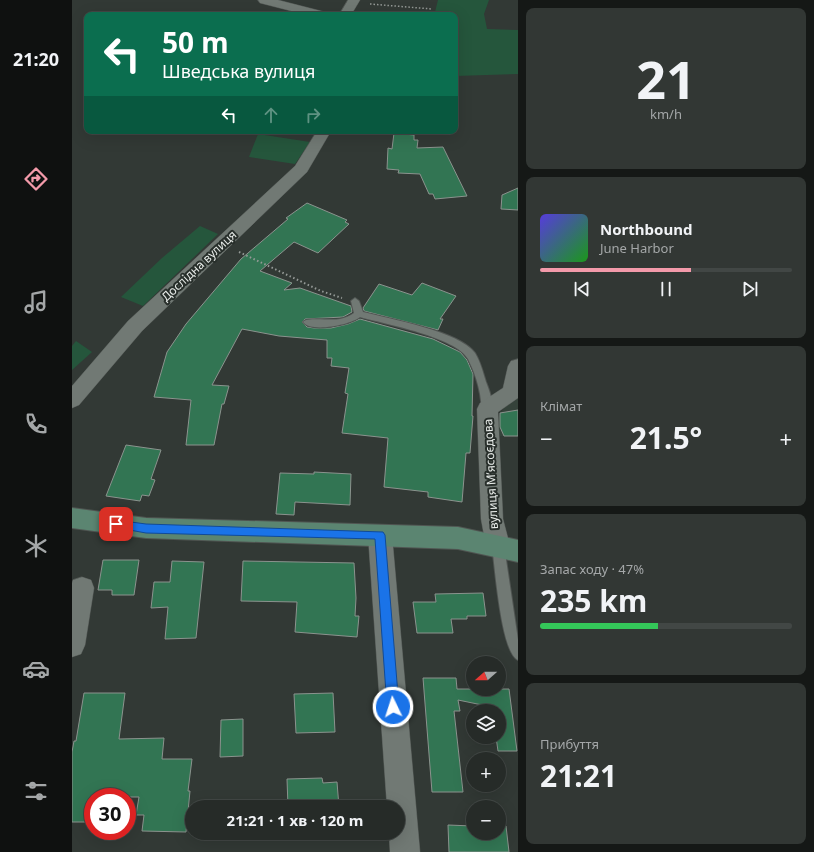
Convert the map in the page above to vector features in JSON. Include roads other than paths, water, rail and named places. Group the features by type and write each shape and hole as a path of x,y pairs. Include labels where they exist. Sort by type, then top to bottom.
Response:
{"street":[{"path":"264,0 310,12"},
{"path":"347,12 353,2"},
{"name":"Дослідна вулиця","path":"72,400 136,326 301,169 323,134"},
{"name":"вулиця Мʼясоєдова","path":"508,548 492,519 487,409 515,391 518,366"},
{"path":"72,518 146,528 458,538 508,548"},
{"path":"380,535 405,852"},
{"path":"72,645 82,588"}],"lane":[{"path":"355,301 359,314"},
{"path":"307,322 338,323 352,319 359,314"},
{"path":"359,314 431,333 456,342 463,347 471,355 476,366 485,392 487,409"},
{"path":"508,548 509,628 513,645 518,654"}]}
